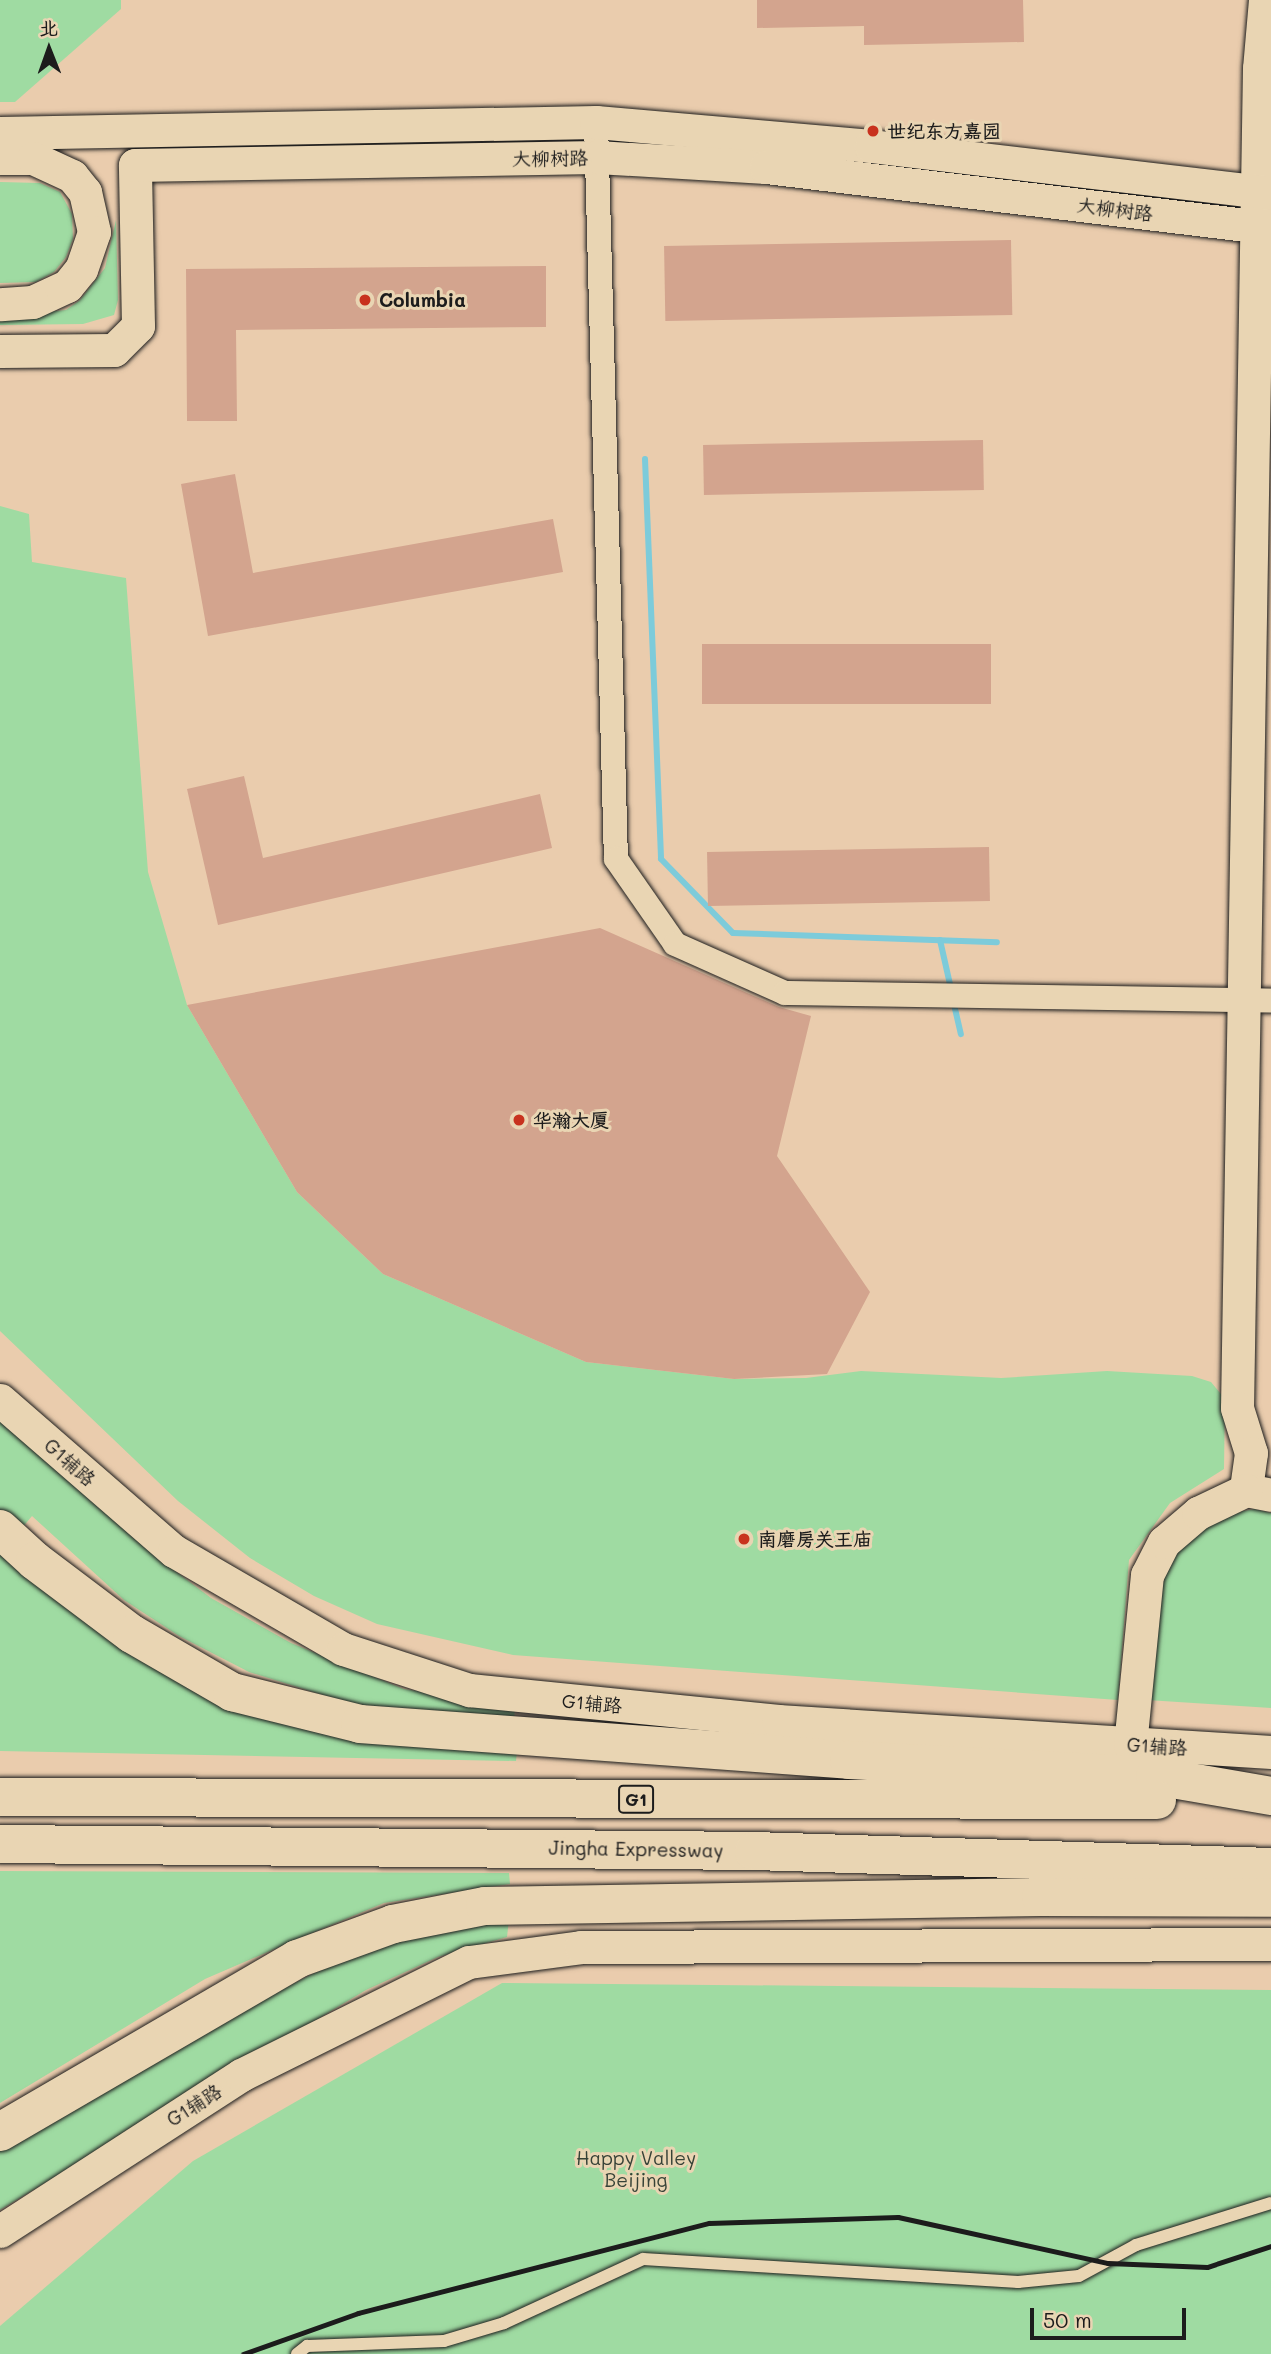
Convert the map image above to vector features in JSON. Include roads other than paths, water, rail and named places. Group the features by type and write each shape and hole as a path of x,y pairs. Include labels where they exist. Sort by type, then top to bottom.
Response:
{"highway":[{"path":"0,1529 35,1561 132,1634 232,1692 360,1724 836,1759 1155,1776 1271,1798"},
{"name":"G1","path":"0,1797 1271,1798"},
{"name":"Jingha Expressway","path":"0,1844 754,1851 1271,1867"},
{"path":"0,2132 297,1959 393,1924 485,1906 1041,1897 1271,1898"}],"street":[{"path":"1130,1745 1147,1575 1164,1542 1198,1513 1259,1492 1261,1453 1237,1408 1259,1001 1265,192 1259,68 1265,0"},
{"path":"596,122 616,859 674,944 785,993 914,994 989,999 1259,1001"},
{"name":"大柳树路","path":"134,149 596,122 710,129 1265,192"},
{"name":"大柳树路","path":"0,133 134,149 597,157 766,167 1265,227"},
{"path":"0,351 114,350 138,326 134,149"},
{"path":"0,158 33,158 72,176 85,192 94,232 81,270 67,286 41,299 7,304"},
{"name":"G1辅路","path":"0,1400 174,1551 343,1648 469,1690 778,1721 1271,1752"},
{"name":"G1辅路","path":"0,2231 241,2075 469,1962 581,1947 1271,1944"}],"lane":[{"path":"297,2354 307,2346 443,2341 504,2323 643,2259 1018,2282 1079,2276 1136,2245 1271,2203"}],"waterway":[{"path":"645,459 661,859 733,933 997,942"},
{"path":"940,940 951,989"},
{"path":"953,1000 961,1034"}],"railway":[{"path":"243,2354 358,2313 709,2223 898,2217 1108,2263 1207,2267 1271,2246"}],"place":[{"name":"世纪东方嘉园","path":"873,131"},
{"name":"Columbia","path":"365,300"},
{"name":"华瀚大厦","path":"519,1120"},
{"name":"南磨房关王庙","path":"744,1539"}],"park label":[{"name":"Happy Valley Beijing","path":"636,2169"}]}
